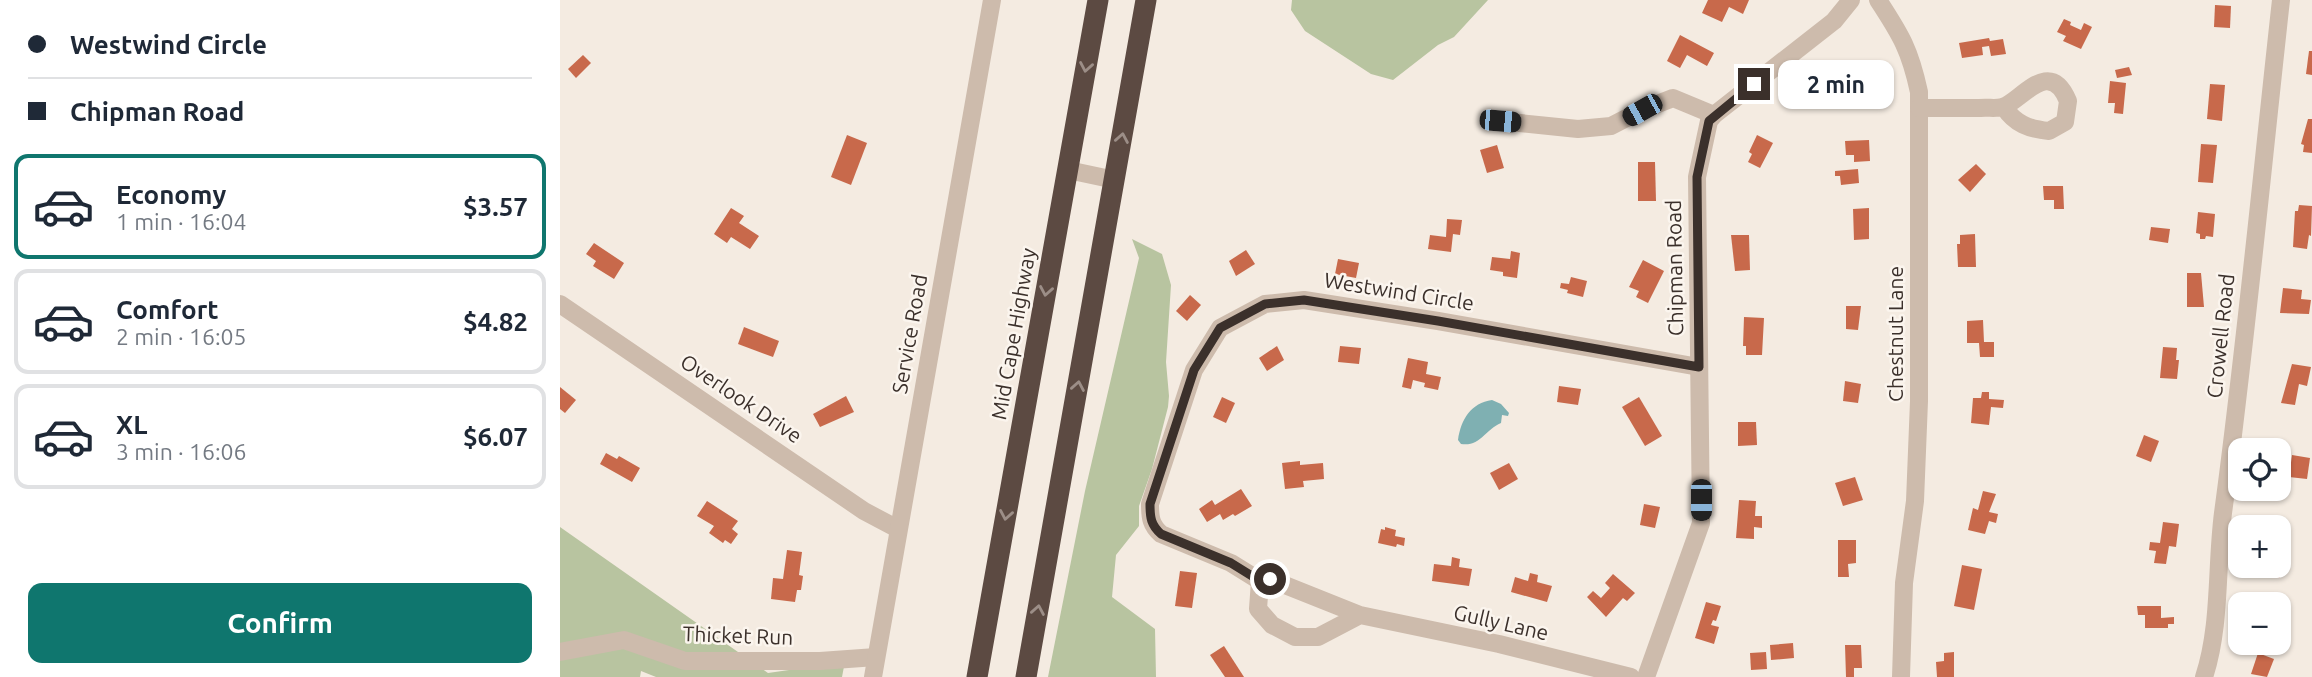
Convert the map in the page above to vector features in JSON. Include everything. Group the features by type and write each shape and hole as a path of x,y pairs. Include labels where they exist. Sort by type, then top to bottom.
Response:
{"highway":[{"name":"Mid Cape Highway","path":"977,677 1098,0"},
{"path":"1026,677 1146,0"}],"street":[{"name":"Service Road","path":"873,677 992,0"},
{"path":"1133,77 1156,0"},
{"path":"1500,121 1578,129 1611,126 1673,98 1714,115 1834,22 1851,0"},
{"name":"Chestnut Lane","path":"1878,0 1903,38 1919,92 1919,401 1915,501 1904,583 1901,677"},
{"name":"Crowell Road","path":"2204,677 2213,628 2219,545 2281,0"},
{"path":"1919,108 2004,107"},
{"name":"Chipman Road","path":"1646,677 1701,523 1697,177 1709,121 1714,115"},
{"path":"1068,170 1115,180"},
{"name":"Westwind Circle","path":"1260,581 1231,563 1161,534 1149,517 1150,504 1194,370 1220,328 1265,304 1304,300 1699,367"},
{"name":"Overlook Drive","path":"560,304 864,511 898,529"},
{"name":"Gully Lane","path":"1260,581 1270,579 1360,615 1499,644 1631,677"},
{"path":"1260,581 1258,609 1272,625 1295,637 1318,636 1360,615"},
{"name":"Thicket Run","path":"560,652 624,640 685,661 820,662 876,657"}],"green space":[{"path":"1292,0 1488,0 1454,37 1438,45 1393,80 1371,74 1305,31 1291,10"},
{"path":"1132,239 1162,254 1171,285 1166,362 1169,396 1152,469 1139,506 1139,526 1116,555 1112,597 1155,629 1156,677 1048,677 1085,491 1139,258"},
{"path":"560,527 768,673 810,667 846,656 842,677 656,677 641,671 640,677 560,677"}],"water":[{"path":"1492,400 1501,404 1509,413 1508,416 1502,415 1501,423 1478,441 1461,444 1458,440 1459,432 1468,413 1478,405"}],"building":[{"path":"1708,0 1749,0 1743,14 1729,7 1722,22 1702,13"},
{"path":"2215,5 2231,6 2230,28 2214,27"},
{"path":"2064,19 2081,30 2084,23 2092,27 2081,49 2063,41 2066,36 2057,32"},
{"path":"1680,35 1714,53 1707,66 1687,55 1680,68 1667,61"},
{"path":"1989,38 1990,41 2003,39 2006,54 1991,56 1989,46 1982,47 1983,55 1962,58 1959,43"},
{"path":"2309,51 2312,51 2312,75 2306,74"},
{"path":"583,55 591,63 576,78 568,69"},
{"path":"1846,61 1867,74 1882,74 1883,92 1877,92 1877,97 1863,98 1863,89 1838,74"},
{"path":"2129,67 2132,75 2117,78 2115,70"},
{"path":"2110,81 2126,83 2123,114 2114,113 2115,103 2108,103"},
{"path":"2210,84 2225,85 2222,121 2207,119"},
{"path":"2308,119 2312,119 2312,153 2303,152 2304,145 2301,144"},
{"path":"847,135 867,143 851,185 831,177"},
{"path":"1757,135 1773,143 1760,168 1748,162 1752,154 1749,152"},
{"path":"1869,140 1870,161 1854,162 1854,155 1846,155 1845,141"},
{"path":"2201,144 2217,145 2213,183 2198,182"},
{"path":"1497,145 1504,168 1487,173 1480,150"},
{"path":"1638,162 1655,162 1656,201 1638,201"},
{"path":"1976,164 1986,174 1970,192 1958,180"},
{"path":"1858,169 1859,183 1841,185 1840,176 1835,176 1835,171"},
{"path":"2043,186 2063,186 2064,209 2054,209 2054,200 2044,200"},
{"path":"2299,205 2312,206 2311,236 2309,235 2307,249 2293,247 2295,211 2298,211"},
{"path":"731,208 744,216 739,223 759,236 750,249 731,237 727,243 714,234"},
{"path":"1869,208 1869,239 1854,240 1853,209"},
{"path":"2198,212 2215,214 2213,237 2200,239 2200,234 2196,233"},
{"path":"1447,219 1462,220 1460,235 1453,234 1451,252 1428,249 1430,235 1446,237"},
{"path":"2151,227 2170,229 2168,243 2149,240"},
{"path":"1975,234 1976,267 1958,267 1957,244 1960,244 1960,235"},
{"path":"1731,235 1749,235 1750,270 1735,271"},
{"path":"594,243 624,263 614,279 593,266 596,261 586,254"},
{"path":"1246,250 1255,264 1236,276 1229,261"},
{"path":"1511,251 1520,253 1517,278 1490,270 1492,257 1510,259"},
{"path":"1338,259 1359,263 1356,278 1335,274"},
{"path":"1643,260 1664,271 1648,303 1636,297 1639,291 1629,287"},
{"path":"2187,273 2201,273 2204,307 2187,307"},
{"path":"1571,277 1587,281 1583,297 1567,293 1568,290 1560,288 1561,283 1569,284"},
{"path":"2283,288 2302,290 2301,299 2311,300 2309,314 2280,313"},
{"path":"1190,295 1201,305 1187,321 1176,311"},
{"path":"1846,306 1861,306 1858,330 1846,329"},
{"path":"1744,317 1764,318 1762,355 1746,355 1746,346 1743,346"},
{"path":"1983,320 1984,342 1994,342 1994,357 1980,357 1979,343 1967,343 1967,321"},
{"path":"744,327 779,341 773,357 738,344"},
{"path":"1277,346 1284,360 1267,371 1259,358"},
{"path":"1340,346 1361,348 1359,364 1338,362"},
{"path":"2163,347 2177,348 2177,379 2160,378"},
{"path":"1408,358 1428,362 1426,374 1441,377 1438,390 1424,387 1425,383 1413,380 1411,389 1402,387"},
{"path":"2292,364 2311,367 2307,386 2299,384 2295,405 2281,403"},
{"path":"1845,381 1861,384 1858,403 1843,401"},
{"path":"1559,386 1581,389 1578,405 1557,402"},
{"path":"560,387 576,400 565,413 560,409"},
{"path":"1982,392 1989,392 1989,399 2004,400 2003,408 1991,407 1989,425 1971,423 1973,398 1981,398"},
{"path":"846,396 854,412 820,427 813,414"},
{"path":"1222,397 1235,403 1226,423 1213,417"},
{"path":"1639,397 1662,436 1645,446 1622,407"},
{"path":"1738,422 1756,422 1757,445 1738,446"},
{"path":"2144,435 2159,441 2151,462 2136,456"},
{"path":"606,453 617,459 619,456 640,468 632,482 600,464"},
{"path":"2292,455 2310,458 2307,479 2291,477"},
{"path":"1300,461 1300,465 1323,463 1324,479 1303,481 1304,487 1285,489 1282,463"},
{"path":"1509,463 1518,479 1499,490 1490,473"},
{"path":"1855,477 1863,500 1843,506 1835,483"},
{"path":"1241,489 1252,506 1235,516 1233,514 1223,520 1220,514 1207,522 1199,509 1212,500 1215,505"},
{"path":"1983,491 1996,494 1989,512 1998,514 1996,523 1989,521 1985,534 1968,530 1973,508 1978,510"},
{"path":"1739,500 1756,501 1755,516 1762,516 1762,528 1754,527 1754,539 1736,538"},
{"path":"707,501 738,521 732,529 738,534 731,544 725,540 723,543 709,533 714,526 697,516"},
{"path":"1644,504 1660,507 1655,528 1640,525"},
{"path":"2163,522 2179,524 2176,547 2169,546 2166,564 2154,563 2156,551 2149,550 2150,542 2160,543"},
{"path":"1385,527 1396,530 1395,536 1405,538 1404,546 1378,543 1381,529 1385,530"},
{"path":"1838,540 1856,540 1856,563 1848,564 1849,577 1838,577"},
{"path":"787,550 802,552 799,575 803,576 801,590 797,590 795,602 771,599 773,578 783,579"},
{"path":"1452,557 1460,559 1459,567 1472,569 1469,586 1432,581 1434,564 1451,566"},
{"path":"1962,565 1982,569 1974,610 1954,606"},
{"path":"1180,571 1197,573 1192,608 1175,606"},
{"path":"1530,573 1538,575 1537,582 1552,586 1547,602 1511,592 1515,577 1528,581"},
{"path":"1613,574 1635,593 1627,601 1623,598 1606,617 1587,597 1593,591 1601,598 1610,588 1605,583"},
{"path":"1706,602 1721,606 1716,621 1713,620 1711,625 1719,627 1714,644 1695,638"},
{"path":"2137,606 2161,606 2161,618 2174,617 2174,624 2168,624 2168,628 2145,628 2145,615 2138,615"},
{"path":"1793,643 1794,658 1771,660 1770,645"},
{"path":"1845,645 1861,645 1862,668 1854,668 1854,677 1846,677"},
{"path":"1224,646 1244,677 1225,677 1210,655"},
{"path":"1766,652 1767,669 1751,670 1750,653"},
{"path":"1954,652 1954,677 1937,677 1936,662 1944,661 1944,653"},
{"path":"2257,655 2274,659 2267,677 2251,674"}],"route":[{"path":"1270,579 1260,581 1231,563 1161,534 1149,517 1150,504 1194,370 1220,328 1265,304 1304,300 1699,367 1697,177 1709,121 1754,84"}]}
